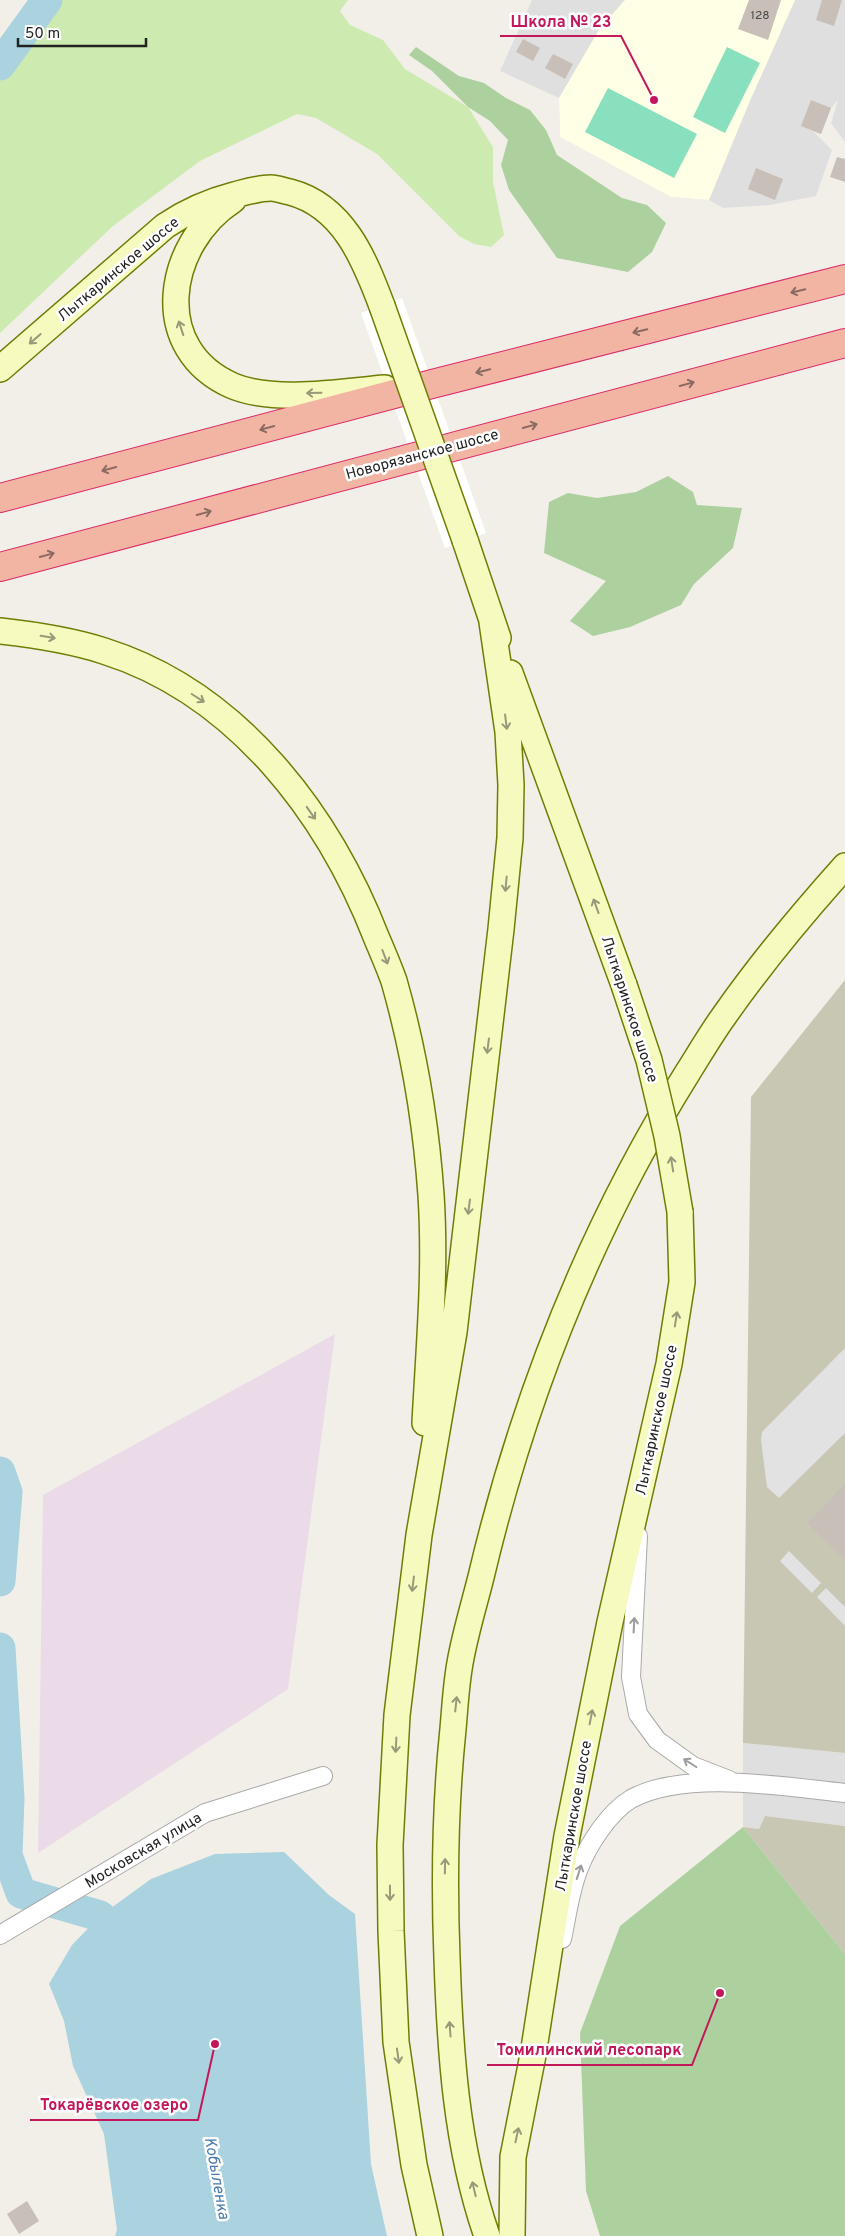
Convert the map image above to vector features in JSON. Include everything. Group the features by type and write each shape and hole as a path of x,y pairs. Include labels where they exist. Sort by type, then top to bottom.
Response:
{"highway":[{"path":"0,498 432,384 845,279"},
{"name":"Новорязанское шоссе","path":"0,567 845,343"}],"main road":[{"name":"Лыткаринское шоссе","path":"0,369 165,226 189,210 248,191 273,188 301,195 325,208 343,227 359,250 382,306 492,622 624,985 649,1060 667,1136 680,1212 682,1282 669,1364 610,1622 567,1836 533,2055 513,2156 512,2236"},
{"name":"Лыткаринское шоссе","path":"248,191 225,205 206,222 182,260 178,276 175,293 180,325 194,355 205,367 233,386 248,391 276,394 325,393 432,384"},
{"name":"Лыткаринское шоссе","path":"430,2236 414,2165 396,2042 391,1931 390,1845 398,1715 419,1535 454,1332 502,929 510,838 511,785 508,732 492,622"},
{"name":"Лыткаринское шоссе","path":"0,632 52,637 106,652 160,675 210,706 257,745 296,791 330,840 362,899 393,979 416,1072 431,1195 433,1262 419,1535"},
{"path":"487,2236 480,2217 462,2135 450,2030 445,1910 447,1791 460,1664 488,1548 520,1431 561,1321 608,1216 657,1122 723,1017 789,930 845,866"}],"street":[{"path":"639,1500 631,1676 638,1714 657,1740 693,1766 734,1782"},
{"name":"Московская улица","path":"0,1935 205,1813 323,1776"},
{"path":"533,2055 578,1870 591,1844 609,1820 629,1800 654,1789 734,1782 845,1792"}],"shaded area":[{"path":"532,0 845,0 845,142 831,123 838,100 831,108 821,134 813,131 832,150 816,196 770,205 723,208 709,200 671,197 560,137 559,98 500,71"},
{"path":"625,0 795,0 749,103 709,200 671,197 560,137 559,98 600,28"},
{"path":"845,980 845,1753 743,1743 751,1097"},
{"path":"335,1334 288,1689 38,1853 43,1495"},
{"path":"845,1348 845,1433 779,1498 767,1487 761,1440 762,1432"},
{"path":"789,1551 821,1583 812,1593 780,1561"},
{"path":"826,1588 845,1607 845,1626 817,1597"},
{"path":"743,1743 845,1753 845,1826 765,1816 759,1829 743,1827"},
{"path":"765,1816 845,1826 845,1954 743,1827 759,1829"}],"green space":[{"path":"56,0 348,0 340,11 350,25 383,40 405,69 468,107 493,147 493,182 504,235 491,247 474,244 459,236 377,154 316,118 297,114 200,161 113,226 0,333 0,79"},
{"path":"416,47 459,76 484,83 506,98 530,110 546,130 557,155 622,198 647,205 666,223 652,252 628,272 557,258 509,190 501,165 508,140 490,121 468,107 432,71 409,55"},
{"path":"727,47 760,63 725,133 693,117"},
{"path":"608,88 697,134 674,178 585,132"},
{"path":"668,476 693,492 697,505 742,508 733,548 694,584 681,605 630,627 593,636 570,621 606,581 544,553 549,502 568,493 597,498 636,492"},
{"path":"743,1827 845,1954 845,2236 600,2236 586,2191 580,2033 620,1926"}],"water":[{"path":"284,1852 329,1895 355,1914 371,2164 387,2236 115,2236 117,2230 104,2134 73,2066 64,2021 49,1984 72,1945 100,1916 151,1879 215,1854"}],"pier":[{"path":"402,298 486,533 445,548 361,313"}],"building":[{"path":"749,0 781,0 768,40 738,29"},
{"path":"822,0 842,0 834,26 816,20"},
{"path":"523,39 540,48 533,61 516,52"},
{"path":"553,54 573,64 565,79 545,68"},
{"path":"811,100 831,108 821,134 801,126"},
{"path":"837,157 845,159 845,182 830,177"},
{"path":"756,168 783,179 775,200 748,189"},
{"path":"845,1484 845,1560 807,1523"},
{"path":"27,2201 39,2221 19,2234 7,2214"}],"waterway":[{"name":"Кобыленка","path":"0,65 47,0"},
{"name":"Кобыленка","path":"0,1472 7,1492 0,1581"},
{"name":"Кобыленка","path":"0,1648 9,1798 7,1855 21,1893 100,1916 132,1943"}],"place":[{"name":"Школа № 23","path":"654,100"},
{"name":"Томилинский лесопарк","path":"720,1993"},
{"name":"Токарёвское озеро","path":"215,2044"}]}
